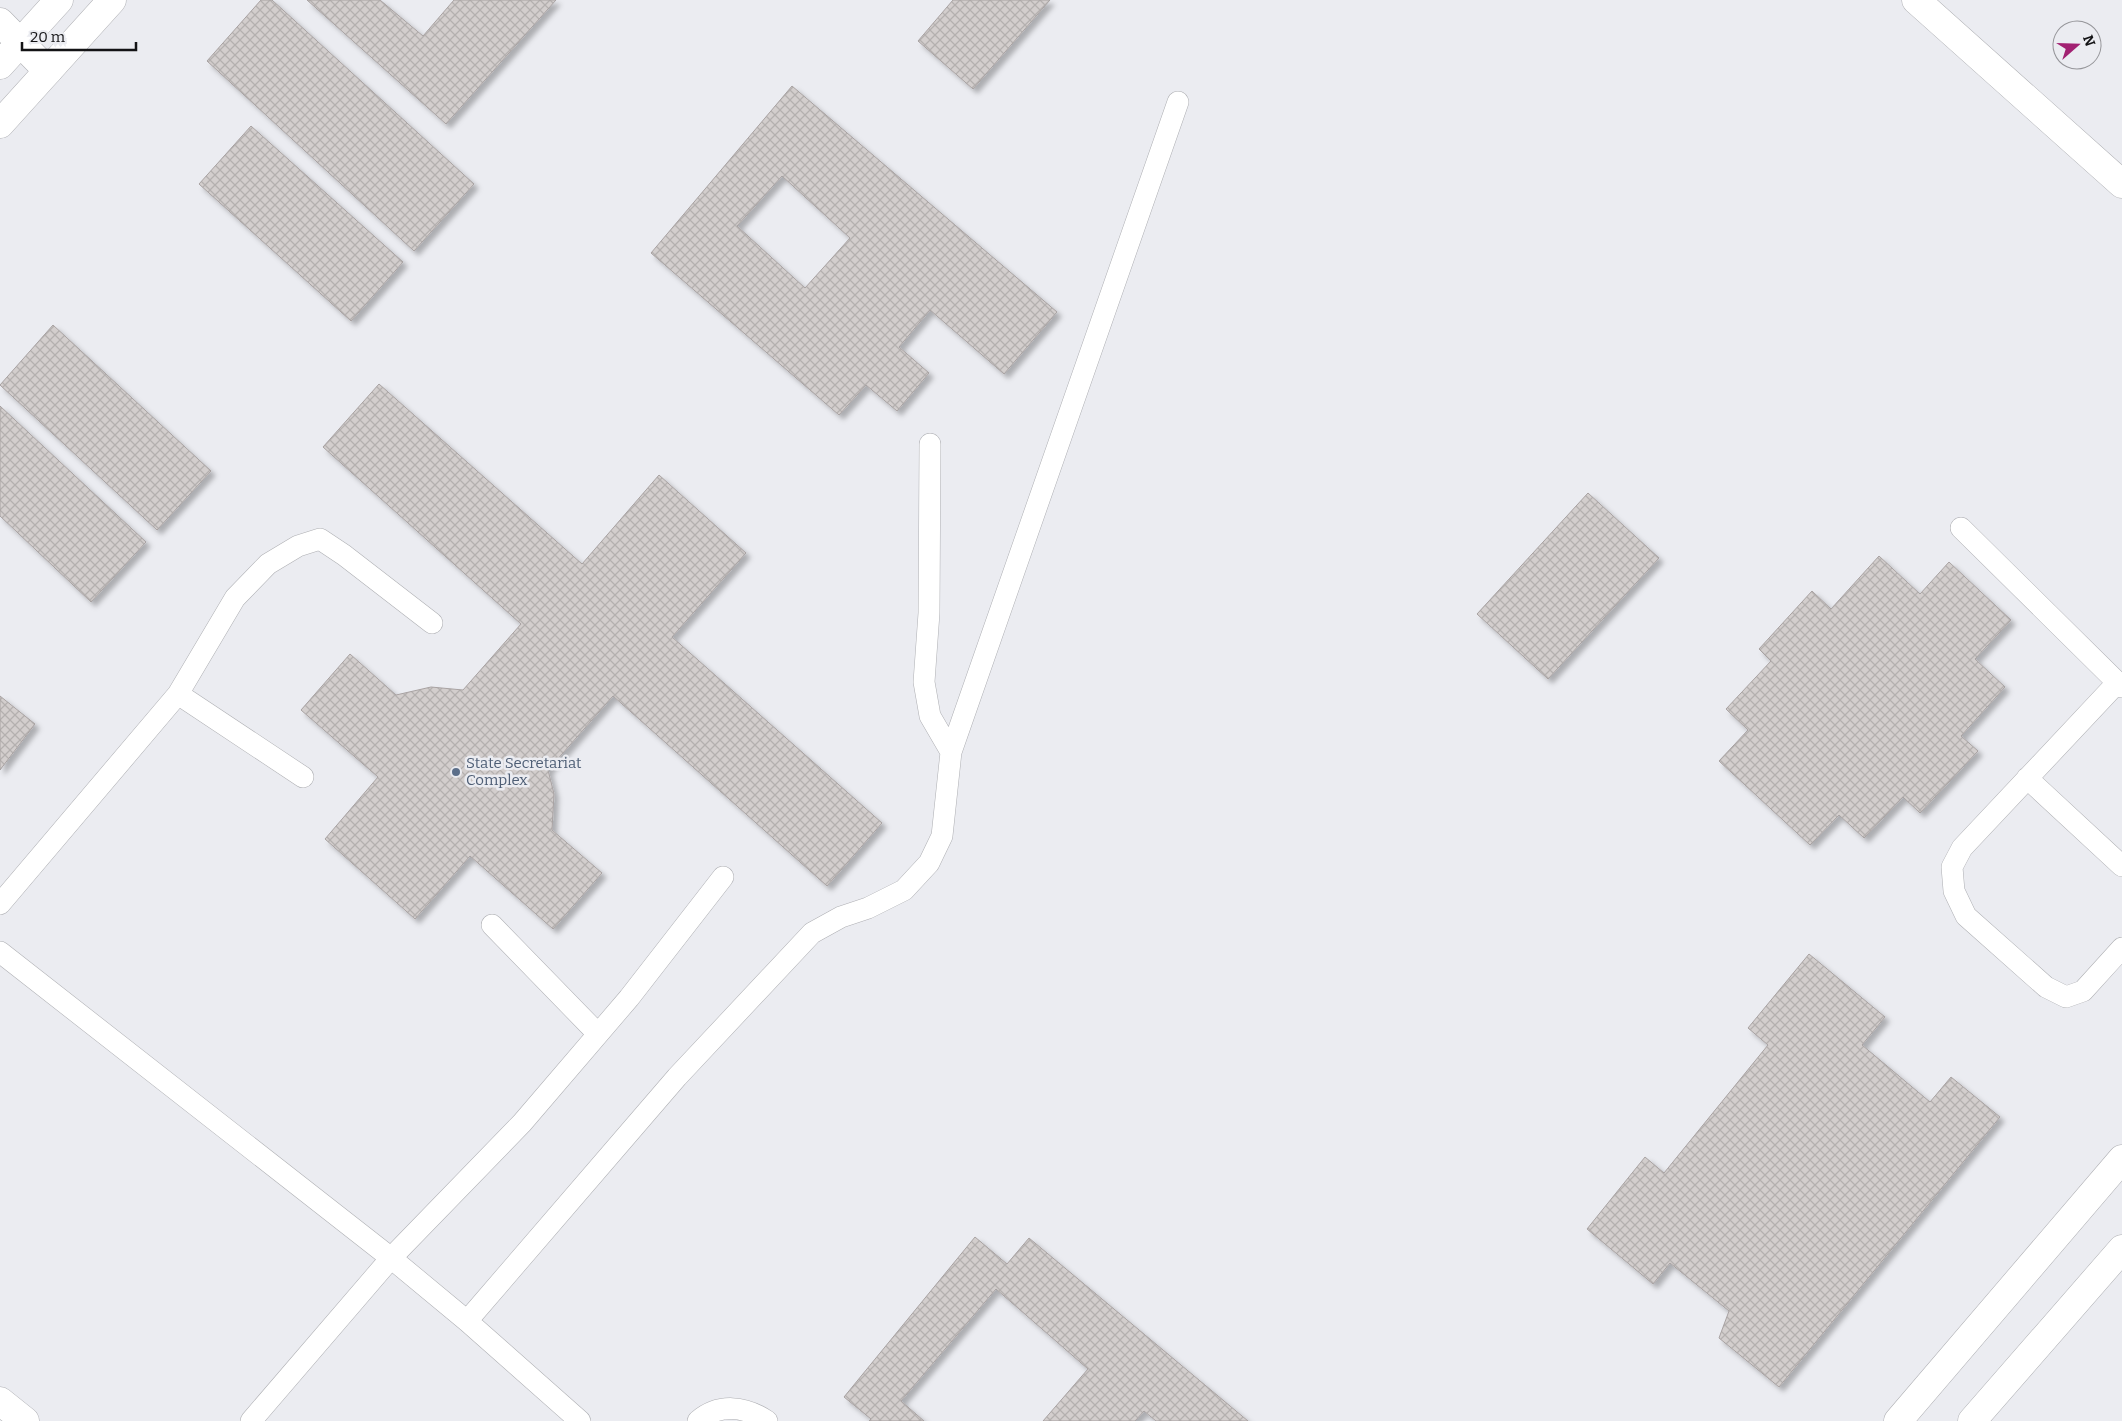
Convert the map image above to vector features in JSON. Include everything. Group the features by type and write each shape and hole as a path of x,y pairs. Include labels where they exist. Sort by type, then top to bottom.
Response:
{"street":[{"path":"0,65 59,0"},
{"path":"0,124 112,0"},
{"path":"1916,0 2122,184"},
{"path":"0,22 48,71"},
{"path":"1898,1421 2122,1159"},
{"path":"1972,1421 2122,1249"},
{"path":"0,1401 25,1421"}],"lane":[{"path":"467,1321 676,1077 812,933 842,917 868,908 904,890 928,863 942,836 951,752 1178,102"},
{"path":"930,444 929,612 924,682 930,716 951,752"},
{"path":"1961,528 2120,685 2027,778 1962,848 1952,867 1954,891 1966,916 2046,987 2066,997 2083,991 2122,948"},
{"path":"0,904 178,694 235,598 268,564 298,546 320,539 344,555 432,623"},
{"path":"178,694 303,777"},
{"path":"2027,778 2122,866"},
{"path":"251,1421 391,1258 522,1123 630,998 723,877"},
{"path":"492,925 598,1034"},
{"path":"0,952 391,1258 467,1321 580,1421"},
{"path":"698,1421 714,1410 733,1408 751,1411 766,1421"}],"building":[{"path":"261,0 272,0 474,184 414,251 207,61"},
{"path":"307,0 380,0 423,36 454,0 556,0 446,124"},
{"path":"953,0 1050,0 973,89 918,41"},
{"path":"792,86 1057,312 1004,374 930,310 899,347 929,373 897,411 866,385 839,415 651,253","holes":["782,176 850,238 805,288 737,226"]},
{"path":"251,126 403,262 351,321 199,184"},
{"path":"53,325 211,471 157,530 0,385"},
{"path":"379,384 582,564 659,475 746,553 672,637 882,823 827,886 613,696 548,770 554,794 552,830 602,873 553,929 470,856 415,919 325,839 378,777 301,710 350,654 396,695 431,687 463,690 521,624 323,447"},
{"path":"0,406 146,542 91,602 0,516"},
{"path":"1588,493 1659,558 1548,679 1477,614"},
{"path":"1879,556 1920,594 1949,562 2011,620 1975,659 2005,687 1961,736 1978,751 1920,813 1903,797 1864,838 1839,815 1810,845 1719,761 1748,730 1726,709 1771,661 1759,649 1812,591 1831,609"},
{"path":"0,696 35,724 0,770"},
{"path":"1809,954 1885,1017 1862,1045 1930,1102 1951,1077 2000,1117 1779,1387 1719,1338 1729,1311 1670,1263 1653,1284 1587,1229 1645,1157 1664,1173 1768,1045 1748,1028"},
{"path":"975,1237 1007,1264 1029,1238 1248,1421 1156,1421 1144,1411 1135,1421 1043,1421 1088,1369 996,1289 901,1401 924,1421 869,1421 871,1419 844,1397"}],"place":[{"name":"State Secretariat Complex","path":"456,772"}]}
